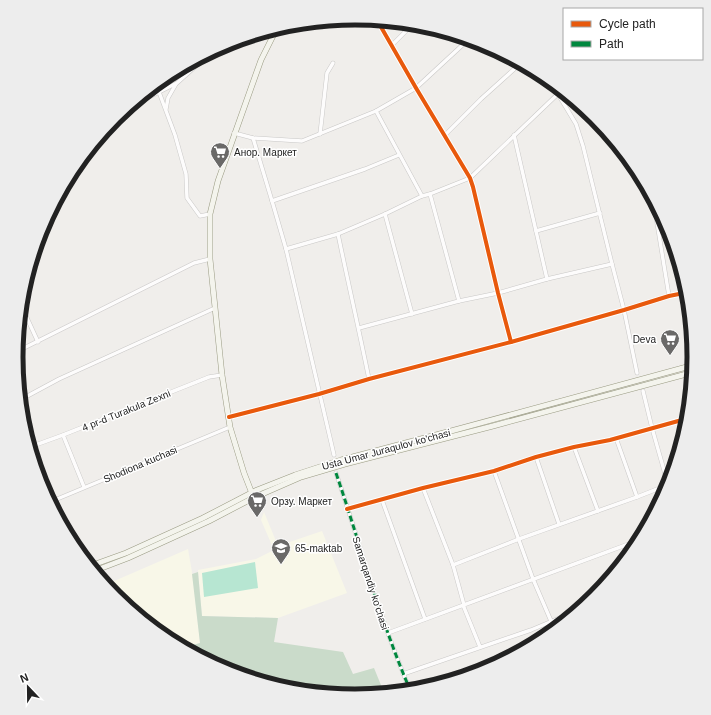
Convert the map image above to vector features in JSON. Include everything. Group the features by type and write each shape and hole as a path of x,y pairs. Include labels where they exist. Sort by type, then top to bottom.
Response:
{"main road":[{"path":"252,495 230,427 222,375 210,259 210,214 218,181 234,133 261,60 274,35"},
{"name":"Usta Umar Juraqulov ko'chasi","path":"95,564 126,553 295,475 341,460 688,367"},
{"name":"Usta Umar Juraqulov ko'chasi","path":"99,569 128,558 209,521 252,495 301,477 345,464 687,374"}],"street":[{"path":"381,26 470,178 511,342"},
{"path":"392,45 408,29"},
{"path":"234,133 253,138 302,141 376,111 416,88 464,44"},
{"path":"320,134 327,73 333,64"},
{"path":"150,97 177,83 198,65"},
{"path":"445,135 481,99 517,67"},
{"path":"166,111 168,98 177,83"},
{"path":"159,92 175,135 186,174 187,198 200,216 210,214"},
{"path":"286,249 338,234 422,196 470,178 558,94 576,124 583,146 624,310 637,373"},
{"path":"376,111 422,196"},
{"path":"514,135 547,279"},
{"path":"253,138 286,249 334,455"},
{"path":"272,201 365,169 399,155"},
{"path":"430,194 459,301"},
{"path":"536,231 600,213"},
{"path":"656,213 669,296"},
{"path":"385,214 412,314"},
{"path":"338,234 369,379"},
{"path":"23,349 194,263 210,259"},
{"path":"359,328 459,301 498,293 547,279 612,264"},
{"path":"229,417 511,342 682,293"},
{"path":"26,397 59,379 215,308"},
{"path":"26,316 38,342"},
{"name":"4 pr-d Turakula Zexni","path":"34,445 209,377 222,375"},
{"path":"643,391 666,476"},
{"path":"347,509 423,488 494,471 536,457 616,438 682,420"},
{"name":"Shodiona kuchasi","path":"55,500 230,427"},
{"path":"63,435 84,487"},
{"path":"616,438 637,497"},
{"path":"574,447 598,511"},
{"path":"536,457 559,524"},
{"path":"494,471 533,579 551,621"},
{"name":"Samarqandiy ko'chasi","path":"336,474 375,597 408,686"},
{"path":"423,488 452,565 464,605 480,647"},
{"path":"452,565 559,524 661,489"},
{"path":"382,500 425,619"},
{"path":"388,633 631,543"},
{"path":"403,674 531,630 565,615"}],"shaded area":[{"name":"65-maktab","path":"264,512 278,546 322,531 347,593 278,618 202,616 198,570 256,559 274,550 261,520"},
{"path":"188,549 193,578 200,643 190,646 171,634 136,607 111,582"}],"green space":[{"path":"255,562 258,588 204,597 202,573"},
{"path":"198,572 202,616 278,618 274,642 343,652 353,674 374,668 382,689 356,690 334,689 291,684 269,679 228,665 190,646 200,643 192,574"}],"marked path":[{"path":"336,473 380,611 408,686"}],"cycle path":[{"path":"381,26 470,178 511,342"},
{"path":"229,417 511,342 682,293"},
{"path":"347,509 423,488 494,471 536,457 574,447 610,440 682,420"}],"place":[{"name":"Анор. Маркет","path":"220,169"},
{"name":"Deva","path":"670,356"},
{"name":"Орзу. Маркет","path":"257,518"},
{"name":"65-maktab","path":"281,565"}]}
